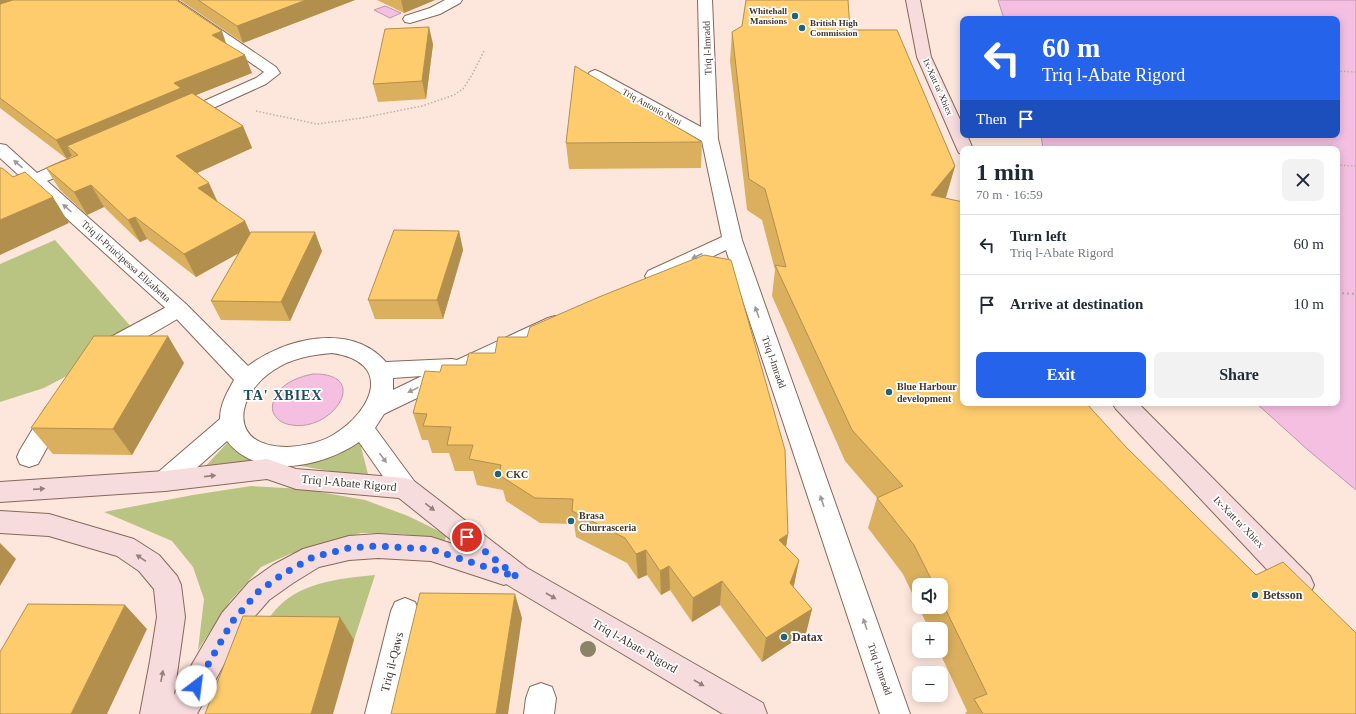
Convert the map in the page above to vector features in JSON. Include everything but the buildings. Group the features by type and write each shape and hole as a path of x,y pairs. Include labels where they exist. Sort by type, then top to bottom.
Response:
{"main road":[{"name":"Ix-Xatt ta' Xbiex","path":"913,0 924,57 963,146"},
{"name":"Ix-Xatt ta' Xbiex","path":"1127,406 1318,602"},
{"name":"Triq l-Abate Rigord","path":"0,492 165,481 266,470 296,478 405,488 517,577 752,714"},
{"path":"0,522 49,525 125,547 149,563 167,585 171,617 165,661 155,714"},
{"path":"180,714 232,622 259,591 283,574 313,557 349,548 378,546 430,549 517,577"}],"street":[{"path":"168,0 272,72 270,76 261,81 213,104 170,122"},
{"path":"410,19 435,10 455,0"},
{"name":"Triq l-Imradd","path":"705,0 710,139 732,240 895,714"},
{"name":"Triq Antonio Nani","path":"595,75 710,139"},
{"name":"Triq il-Prinċipessa Eliżabetta","path":"0,149 179,309 247,379"},
{"path":"0,195 93,156"},
{"path":"640,283 732,240"},
{"path":"83,363 179,309"},
{"path":"376,408 575,313"},
{"path":"332,345 352,349 369,357 380,370 383,382 382,395 376,408 361,427 342,441 319,451 294,456 271,456 252,450 238,439 230,424 230,409 236,394 247,379 265,365 285,354 308,347 332,345"},
{"path":"380,370 461,367"},
{"path":"29,457 64,396"},
{"path":"165,481 230,424"},
{"path":"361,427 405,488"},
{"name":"Triq il-Qaws","path":"380,714 405,611"}],"path":[{"path":"213,104 247,109 317,124 332,123 436,104 453,97 463,89 484,51"},
{"path":"1340,71 1356,72"},
{"path":"1340,165 1356,166"},
{"path":"1340,294 1356,294"}],"green space":[{"path":"55,240 140,337 44,388 0,402 0,264"},
{"path":"231,439 258,456 359,439 369,478 284,463 198,474"},
{"path":"251,486 303,489 365,500 408,516 447,535 444,542 403,534 361,533 290,554 261,567 230,601 198,650 204,599 193,567 172,541 104,512 193,495"},
{"path":"375,575 354,640 261,639 272,614 282,603 293,595 319,584 346,578"}],"shaded area":[{"path":"998,0 1356,0 1356,490 1308,450 1259,406 1340,406 1340,146 1043,146 1041,138 1340,138 1340,16 1003,16"},
{"path":"385,6 401,13 390,18 374,10"},
{"path":"313,374 331,376 340,383 343,392 340,402 332,412 321,420 307,425 292,425 279,420 272,409 275,397 279,391 294,380"}],"place":[{"name":"Whitehall Mansions","path":"795,16"},
{"name":"British High Commission","path":"802,28"},
{"name":"Blue Harbour development","path":"889,392"},
{"name":"CKC","path":"498,474"},
{"name":"Brasa Churrasceria","path":"571,521"},
{"name":"Betsson","path":"1255,595"},
{"name":"Datax","path":"784,637"}],"district":[{"name":"TA' XBIEX","path":"283,395"}],"route":[{"path":"196,686 232,622 259,591 283,574 313,557 349,548 378,546 430,549 517,577 467,537"}]}
